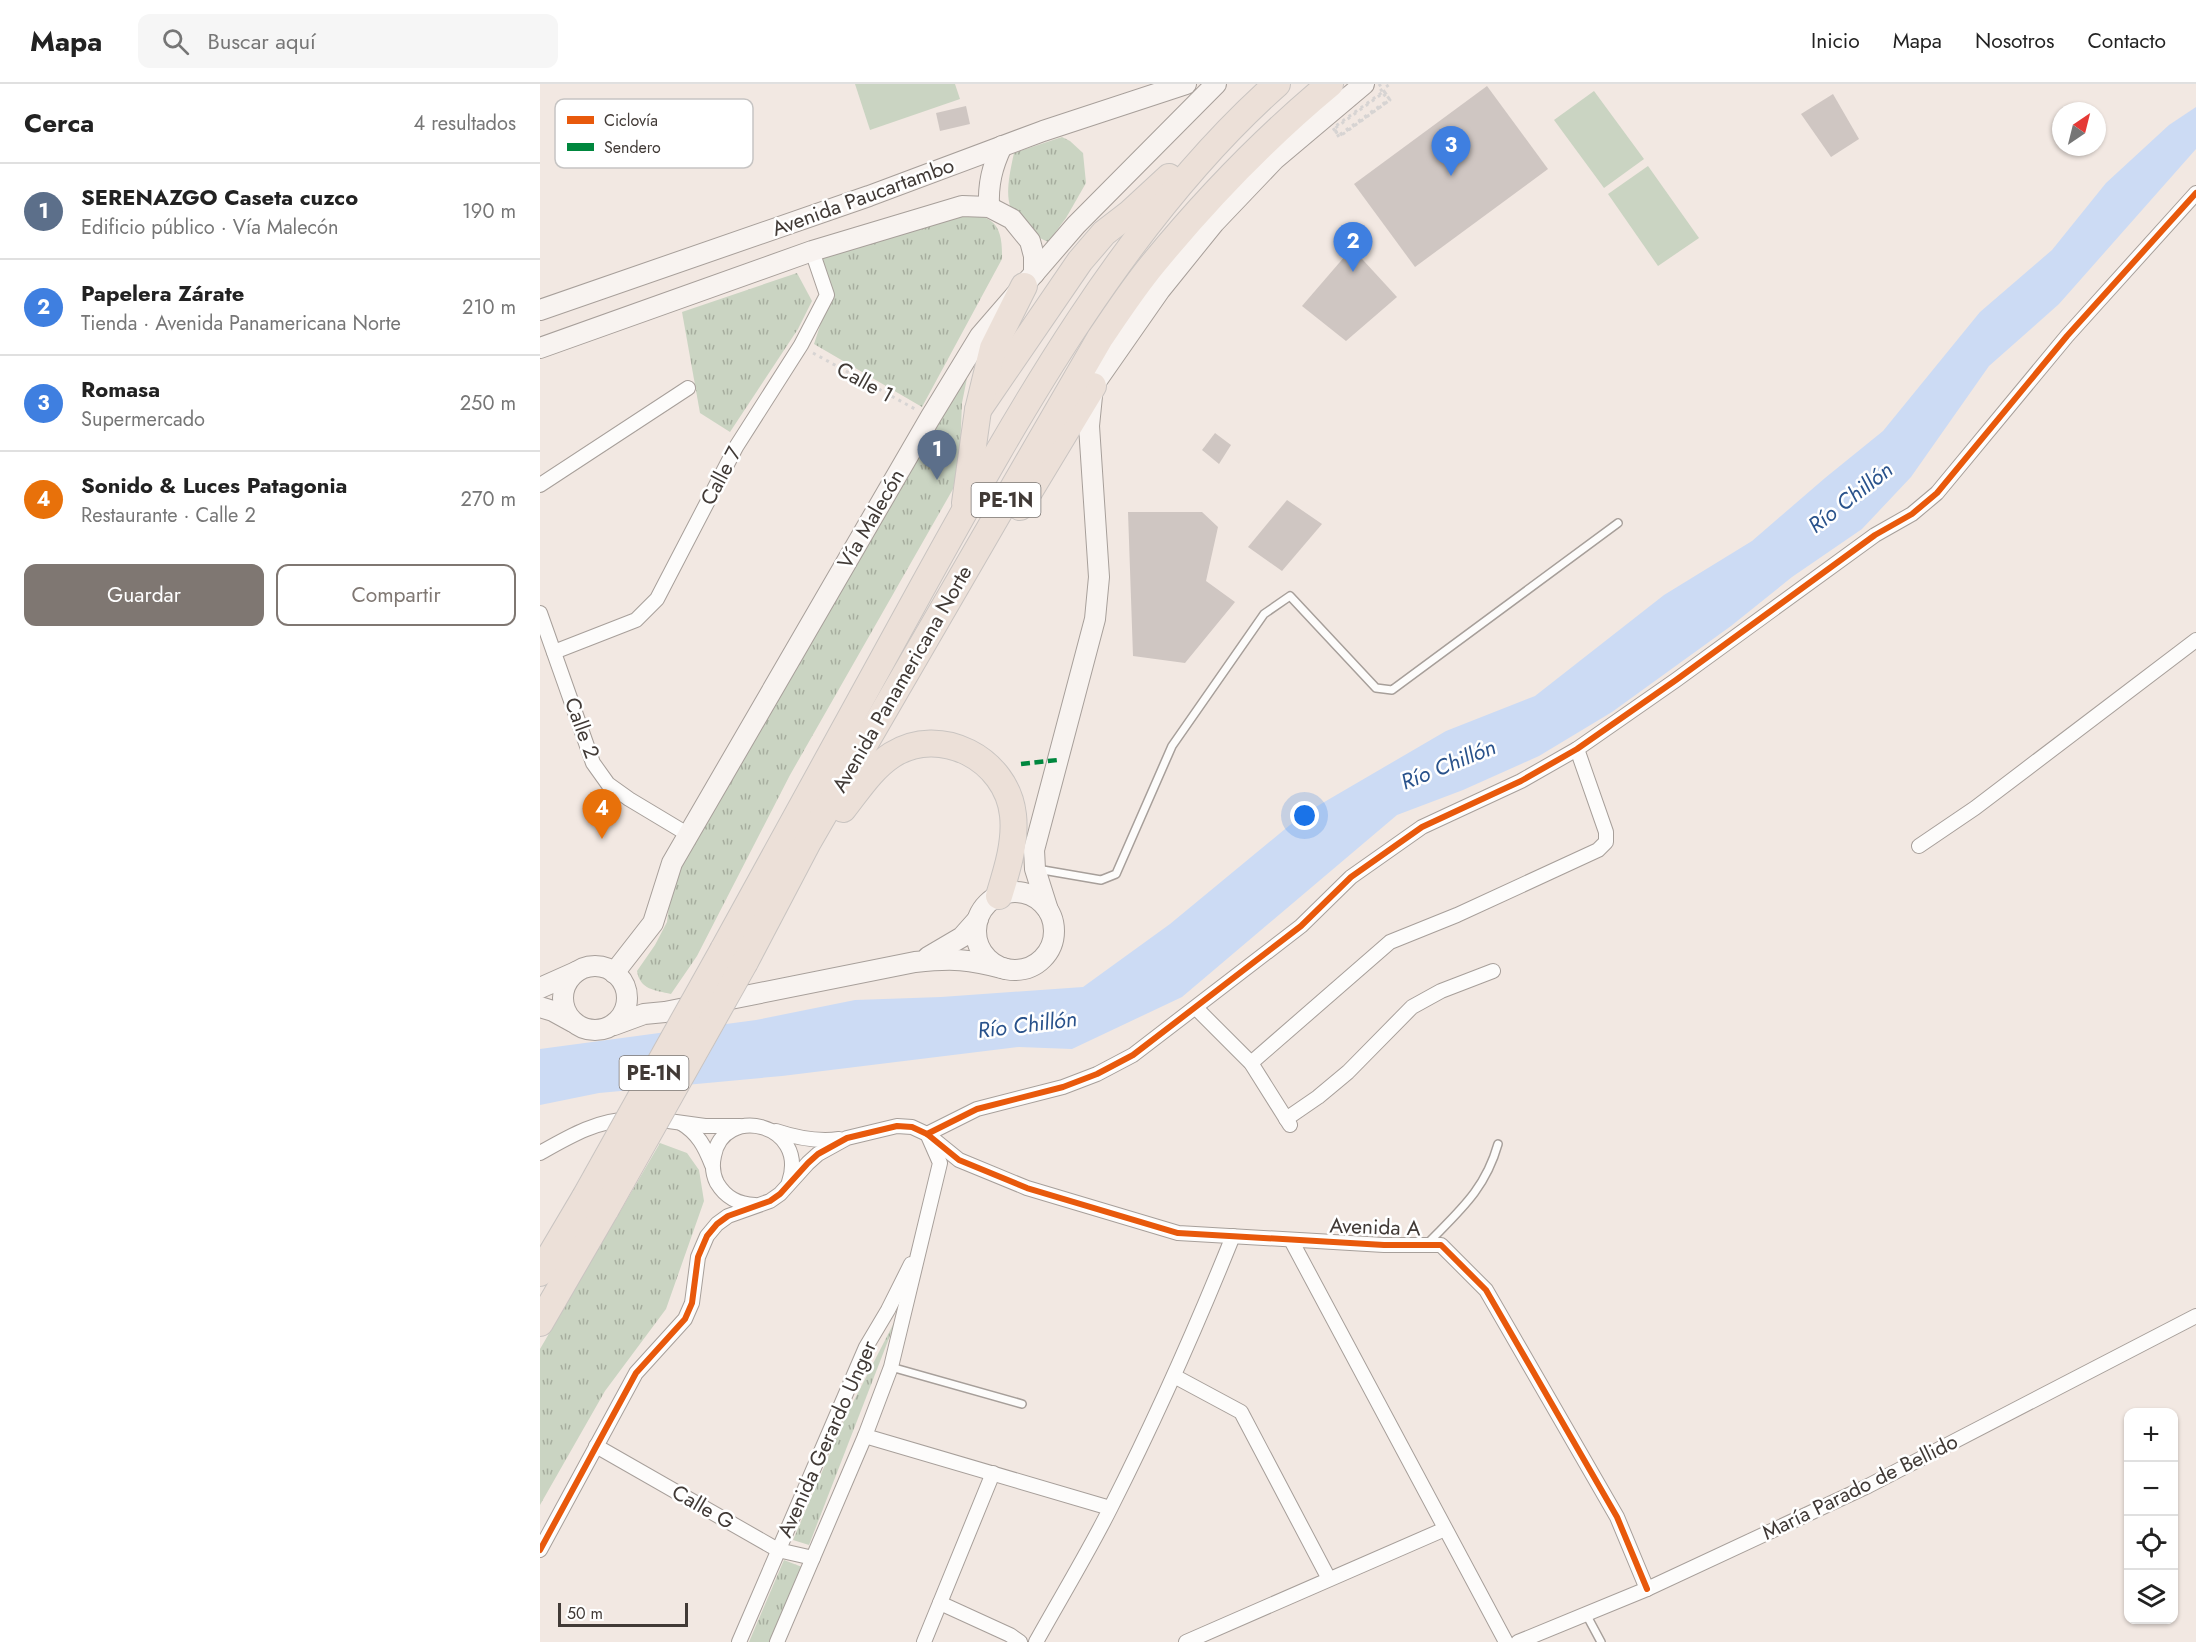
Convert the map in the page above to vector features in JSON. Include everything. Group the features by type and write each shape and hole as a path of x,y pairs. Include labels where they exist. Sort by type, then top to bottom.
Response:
{"highway":[{"name":"Avenida Panamericana Norte","path":"734,956 808,842 1100,338 1145,275 1216,190 1290,117 1330,84"},
{"path":"978,410 1035,324 1080,261 1104,233 1130,213 1226,121 1269,91"},
{"name":"Avenida Panamericana Norte","path":"540,1323 595,1203 734,956 964,512 1038,386 1143,230 1197,163 1269,91"},
{"path":"964,512 978,410 993,348 1029,280"},
{"path":"934,627 1016,513 1093,386"},
{"path":"808,842 831,824 873,771 892,755 914,745 928,743 955,746 967,750 988,766 997,775 1010,799 1014,817 1013,836 999,896"},
{"name":"Avenida Panamericana Norte","path":"540,1273 595,1203"}],"main road":[{"name":"Avenida Paucartambo","path":"540,310 869,196 1002,146 1186,84"},
{"name":"Vía Malecón","path":"618,976 653,923 658,913 667,874 689,835 930,418 980,336 1076,225 1216,84"},
{"path":"540,1007 553,1011 585,1029 595,1031 644,1014 664,1012 915,962 965,959 1018,970 1029,968 1048,954 1055,932 1035,869 1034,850 1095,619 1098,596 1099,577 1089,426 1093,386 1160,290 1214,223 1275,159 1364,84"},
{"path":"1002,146 992,166 988,187 990,207 1012,219 1030,242 1034,256 1029,280"},
{"name":"Avenida Paucartambo","path":"540,348 812,251 962,207 990,207"},
{"path":"762,233 773,265"},
{"path":"915,962 953,944 962,937 990,901 999,896 1021,893 1041,902 1048,910"},
{"path":"978,919 977,940 981,950 996,965 1006,969"},
{"path":"540,988 585,968 595,966 606,968 618,976 646,1003 664,1012"},
{"path":"576,972 564,988 563,998 564,1008 576,1024"},
{"path":"614,1025 626,1009 626,989 618,976"}],"street":[{"path":"540,1153 586,1128 613,1120 664,1119 719,1127 757,1125 793,1137 818,1140 847,1137 897,1126 912,1127 927,1134 977,1109 1063,1087 1097,1074 1133,1055 1301,926 1351,877 1422,827 1521,781 1577,749 1875,535 1912,514 1937,493 2067,336 2196,193"},
{"name":"Calle 7","path":"554,652 636,620 657,599 736,447 801,345 827,295 812,251"},
{"path":"540,485 688,388"},
{"name":"Calle 2","path":"540,613 593,763 608,784 628,799 689,835"},
{"path":"1919,846 1975,808 2196,640"},
{"path":"1251,1063 1390,942 1457,915 1598,850 1606,842 1606,832 1577,749"},
{"path":"1196,1008 1251,1063 1288,1122 1348,1072 1412,1007 1441,991 1494,971"},
{"path":"679,1122 703,1143 715,1180 722,1191 732,1200 757,1205"},
{"path":"712,1166 714,1153 720,1141 730,1131 743,1126"},
{"path":"770,1129 781,1137 792,1159 792,1172 788,1184"},
{"name":"Avenida A","path":"927,1134 959,1160 1027,1188 1178,1233 1384,1245 1441,1245 1486,1290 1617,1517 1647,1589"},
{"name":"Avenida Gerardo Unger","path":"777,1642 865,1436 891,1367 940,1163 927,1134"},
{"path":"540,1550 636,1373 685,1319 692,1303 698,1257 707,1236 728,1216 770,1202 819,1155 847,1137"},
{"path":"1036,1642 1110,1508 1174,1376 1233,1236"},
{"name":"Avenida Gerardo Unger","path":"739,1642 866,1347 888,1310 923,1240"},
{"path":"1292,1240 1506,1642"},
{"name":"María Parado de Bellido","path":"1518,1642 1647,1589 1868,1486 2196,1316"},
{"path":"1174,1376 1241,1412 1329,1579"},
{"path":"865,1436 1110,1508"},
{"name":"Calle G","path":"596,1446 778,1550 813,1558"},
{"path":"924,1642 993,1473"},
{"path":"1186,1642 1445,1529"},
{"path":"940,1603 1010,1635 1020,1642"}],"lane":[{"path":"1035,869 1101,880 1116,874 1173,746 1264,614 1290,596 1376,688 1392,690 1618,524"},
{"path":"1425,1245 1469,1200 1484,1181 1492,1165 1498,1144"},
{"path":"891,1367 1022,1404"},
{"path":"1586,1614 1601,1642"}],"path":[{"path":"1337,124 1335,129 1339,135 1388,100 1383,93 1334,129 1339,136 1390,100 1383,91 1333,128 1339,137 1390,100 1379,84"}],"green space":[{"path":"855,84 955,84 960,99 870,130"},
{"path":"1594,91 1644,159 1604,188 1554,120"},
{"path":"1062,137 1083,153 1086,183 1066,218 1048,242 1033,234 1014,216 1008,195 1009,183 1014,153"},
{"path":"1648,166 1699,238 1658,266 1608,194"},
{"path":"959,213 980,216 994,223 1000,237 1002,259 922,407 814,344 830,295 817,254"},
{"path":"797,273 812,301 798,329 730,432 700,413 682,312"},
{"path":"978,346 967,378 962,403 960,452 953,489 790,775 697,956 671,994 645,986 637,971 667,922 679,862"},
{"path":"660,1143 687,1153 699,1170 704,1201 666,1309 605,1391 540,1505 540,1349"},
{"path":"898,1315 809,1545 793,1540 845,1418"},
{"path":"784,1560 802,1567 770,1642 749,1642"}],"water":[{"name":"Río Chillón","path":"2196,107 2196,149 2059,304 1989,366 1911,477 1862,529 1792,577 1731,626 1612,712 1539,756 1463,790 1397,815 1182,997 1072,1049 1019,1047 782,1076 599,1093 540,1105 540,1049 756,1020 855,1000 941,997 1083,987 1170,924 1302,815 1446,731 1535,696 1664,595 1752,541 1883,431 1980,312 2052,250 2106,183 2169,125"}],"building":[{"path":"1487,86 1548,169 1415,267 1354,184"},
{"path":"1833,94 1859,139 1831,157 1801,114"},
{"path":"966,106 970,124 940,131 936,113"},
{"path":"1352,248 1397,297 1346,341 1302,306"},
{"path":"1215,433 1231,445 1219,464 1202,450"},
{"path":"1287,500 1322,524 1282,571 1248,547"},
{"path":"1128,512 1202,512 1218,527 1206,581 1235,602 1185,663 1133,656"}],"marked path":[{"path":"1021,764 1058,760"}],"cycle path":[{"path":"927,1134 977,1109 1063,1087 1097,1074 1133,1055 1301,926 1351,877 1422,827 1521,781 1577,749 1875,535 1912,514 1937,493 2067,336 2196,193"},
{"path":"540,1550 636,1373 685,1319 692,1303 698,1257 707,1236 717,1224 728,1216 770,1201 780,1194 818,1154 847,1138 897,1126 912,1127 927,1134 959,1160 1027,1188 1178,1233 1384,1245 1441,1245 1486,1290 1617,1517 1647,1589"}],"place":[{"name":"Romasa","path":"1451,176"},
{"name":"Papelera Zárate","path":"1353,272"},
{"name":"SERENAZGO Caseta cuzco","path":"937,480"},
{"name":"Sonido & Luces Patagonia","path":"602,839"}]}
